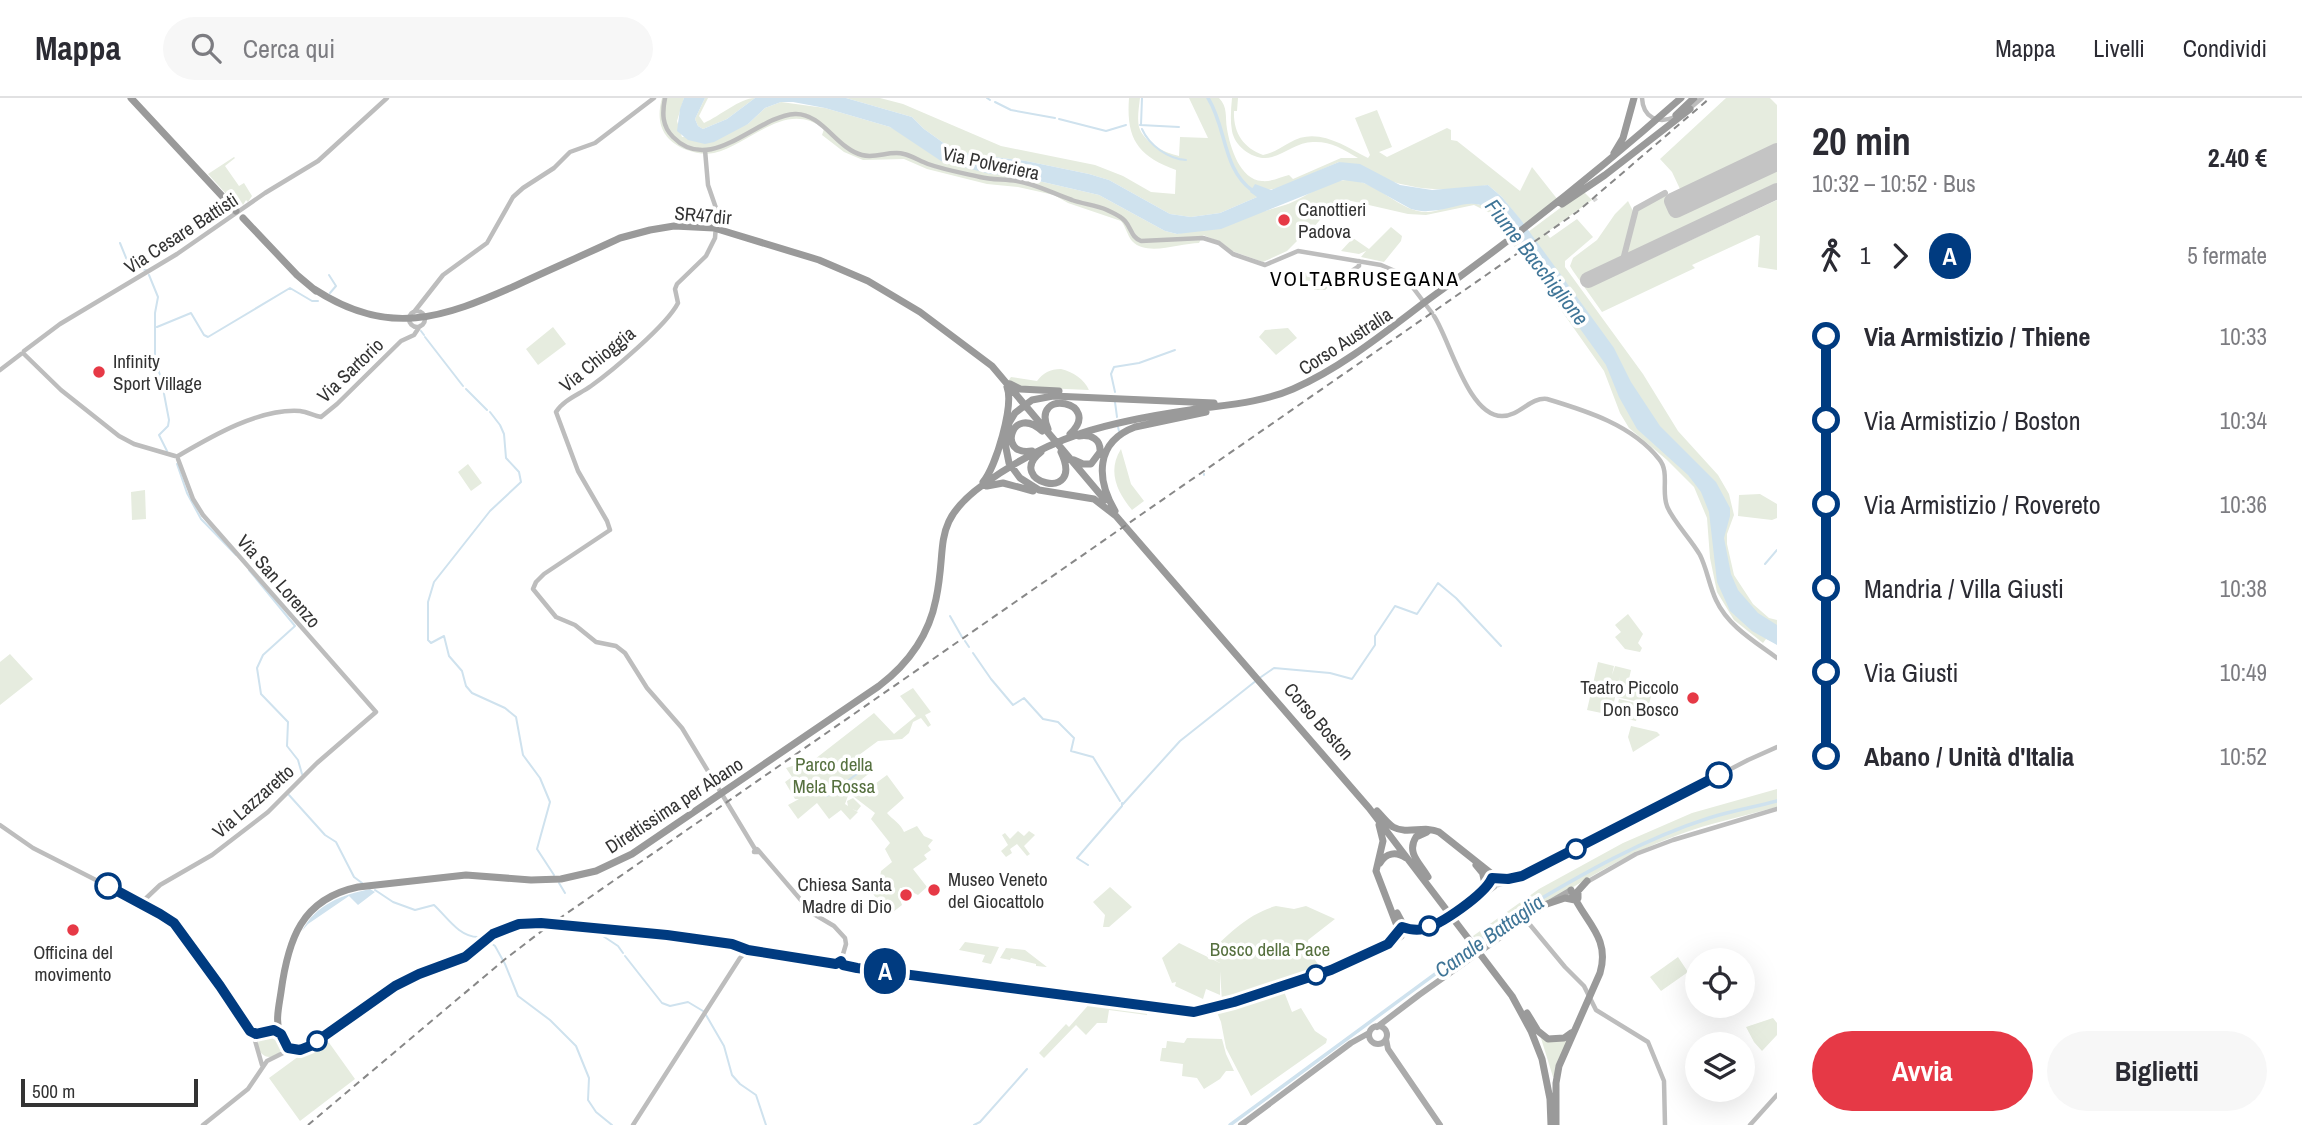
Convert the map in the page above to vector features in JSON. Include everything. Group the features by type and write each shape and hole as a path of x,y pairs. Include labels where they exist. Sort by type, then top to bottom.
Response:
{"highway":[{"path":"131,98 236,211"},
{"path":"1604,167 1621,142 1634,98"},
{"name":"Corso Australia","path":"1071,437 1119,424 1270,400 1291,394 1313,383 1509,243 1604,167 1683,98"},
{"name":"Corso Australia","path":"1532,225 1562,204 1683,98"},
{"path":"1669,119 1694,98"},
{"path":"1562,204 1690,109"},
{"name":"SR47dir","path":"243,218 297,275 314,289 354,310 398,319 435,316 459,310 620,239 674,226 717,229 819,260 868,281 920,312 988,363 1117,516"},
{"path":"314,289 326,299 358,316 383,321 450,309 519,284"},
{"path":"422,325 473,309 519,284"},
{"name":"Corso Australia","path":"1242,402 1269,398 1311,381 1425,304"},
{"path":"965,498 985,480 993,466 1009,403 1007,384 1020,389 1119,397 1201,403 1242,402"},
{"path":"1013,466 1005,450 1005,434 1012,418 1023,405 1042,397 1119,397"},
{"path":"1040,450 1033,461 1032,473 1037,480 1049,485 1058,482 1065,473 1066,465 1047,428 1045,416 1052,405 1062,402 1072,405 1079,416 1071,437"},
{"name":"Direttissima per Abano","path":"282,1038 277,1021 286,961 293,938 307,915 331,896 366,886 456,876 561,879 596,871 621,861 880,686 903,665 925,631 937,594 943,533 952,513 965,498 1040,450 1071,437 1121,421 1242,402"},
{"name":"Corso Boston","path":"1117,516 1105,492 1101,470 1108,450 1116,439 1128,430 1144,424 1213,411"},
{"path":"1040,450 1024,453 1015,449 1011,438 1013,430 1020,424 1028,423 1038,427 1083,464 1091,464 1097,459 1100,448 1097,440 1084,435 1071,437"},
{"name":"SR47dir","path":"1057,444 1117,516"},
{"name":"Corso Boston","path":"1013,466 1026,483 1039,490 1094,499 1117,516 1370,807 1428,878 1526,1015 1547,1080 1554,1125"},
{"path":"965,498 988,485 1003,483 1043,494 1075,495"},
{"path":"1370,807 1399,830 1430,828 1439,832 1495,882"},
{"path":"1370,807 1383,835 1376,871 1403,932"},
{"name":"Corso Boston","path":"1370,807 1438,893"},
{"path":"1428,878 1414,857 1412,848 1416,837 1427,832 1435,833 1495,882"},
{"path":"1403,932 1380,872 1380,865 1386,856 1399,854 1419,872"},
{"path":"1478,896 1485,884 1482,872"},
{"path":"1576,899 1578,891 1587,881"},
{"path":"1554,1125 1557,1072 1600,973 1603,958 1602,944 1571,890"},
{"path":"1547,904 1565,898 1576,899"},
{"path":"1526,1015 1548,1039 1564,1038 1576,1027"},
{"name":"Direttissima per Abano","path":"270,1030 277,1021"}],"main road":[{"path":"1370,1037 1372,1028 1547,904 1571,890"},
{"path":"1384,1039 1385,1026 1392,1015"},
{"path":"1377,1027 1383,1028 1388,1049 1440,1125"},
{"path":"1241,1125 1346,1048 1370,1037 1384,1039"}],"street":[{"name":"Via Cesare Battisti","path":"0,370 60,324 197,242 265,193 315,163 387,98"},
{"path":"401,341 414,331 419,305 443,275 487,243 513,197 554,168 570,152 595,143 654,98"},
{"path":"665,98 664,124 671,136 686,146 705,150"},
{"path":"1642,98 1644,111 1652,118 1669,119 1690,109 1702,98"},
{"name":"Via Polveriera","path":"705,150 717,148 777,120 797,114 817,122 864,156 900,153 931,165 984,178 1019,181 1114,214 1126,222 1134,238 1140,242 1203,238 1219,243 1233,254 1262,265 1271,264 1294,251 1381,265 1399,274 1433,314 1469,390 1485,410 1505,416 1539,399 1548,399 1598,416 1622,429 1656,456 1663,467 1667,506 1701,557 1719,607 1733,625 1777,658"},
{"name":"Via Chioggia","path":"705,150 708,185 718,219 709,251 677,284 675,289 678,303 666,319 597,382 561,405 556,412 578,471 610,530 544,574 533,589 555,617 575,625 596,642 615,646 625,653 647,688 682,728 756,850 780,873 812,913 834,926 845,938 841,963"},
{"path":"416,317 425,320 422,325 416,317"},
{"name":"Via Sartorio","path":"177,457 205,440 267,414 299,411 321,416 337,404 347,391 401,341 414,335 422,325"},
{"path":"23,353 61,390 119,436 134,444 177,457"},
{"name":"Via San Lorenzo","path":"177,457 193,499 203,515 376,710"},
{"name":"Via Lazzaretto","path":"141,903 160,886 212,855 268,812 376,710"},
{"path":"202,1125 239,1097 254,1082 262,1066 273,1058 310,1046 395,986 465,957 504,928 519,924 564,925 713,941 745,950 1164,1009 1194,1012 1222,1006 1331,970 1388,944 1403,932 1422,929 1470,902 1495,882 1522,876 1777,747"},
{"path":"1571,890 1636,854 1673,839 1777,810"},
{"path":"0,825 33,848 165,916 178,928 251,1033 262,1066"},
{"path":"1470,902 1481,898 1495,882"},
{"path":"1526,920 1584,986 1596,1010 1648,1042 1664,1081 1665,1125"},
{"path":"633,1125 745,950"},
{"path":"251,1033 270,1030 282,1038 288,1048 295,1051"},
{"path":"256,1042 261,1033"},
{"path":"279,1055 282,1038"},
{"path":"259,1054 273,1058"},
{"path":"1750,1125 1777,1095"}],"green space":[{"path":"662,98 684,98 677,121 682,137 748,124 765,108 781,102 825,108 890,127 989,174 1013,175 1099,195 1165,231 1177,234 1285,205 1325,186 1349,180 1369,185 1417,211 1431,212 1468,203 1484,206 1503,221 1514,236 1509,240 1490,213 1474,205 1426,215 1408,214 1347,200 1331,207 1307,235 1304,234 1287,251 1263,262 1232,251 1221,242 1203,235 1199,243 1146,248 1132,241 1121,221 1068,203 1054,195 987,184 927,169 904,159 863,160 844,152 822,135 824,129 810,121 782,121 714,153 690,151 672,142 663,130 660,115"},
{"path":"705,98 708,98 699,116 704,123 736,104 755,98 727,119 703,129 695,119"},
{"path":"846,98 880,98 903,104 1001,146 1095,165 1123,176 1151,192 1175,194 1176,170 1143,152 1132,135 1129,98 1140,98 1138,124 1145,138 1162,150 1179,156 1180,137 1208,138 1189,98 1219,98 1225,109 1228,136 1237,161 1248,175 1262,181 1289,175 1293,179 1341,158 1358,158 1336,146 1319,142 1308,142 1272,157 1253,155 1242,148 1234,137 1231,123 1232,98 1238,98 1237,111 1234,111 1237,132 1245,144 1263,155 1309,136 1329,139 1368,158 1370,155 1355,118 1377,110 1392,147 1379,152 1387,157 1447,128 1451,130 1451,140 1457,141 1520,191 1532,167 1558,200 1525,226 1502,197 1488,185 1428,189 1377,177 1339,162 1279,188 1267,190 1220,213 1191,217 1170,214 1109,180 1089,174 952,149 912,117"},
{"path":"1726,98 1770,98 1777,105 1777,151 1672,201 1676,210 1777,163 1777,183 1583,275 1590,287 1777,200 1777,270 1758,267 1760,236 1757,235 1602,312 1570,266 1573,258 1597,240 1628,201 1633,211 1680,189 1672,172 1660,159"},
{"path":"234,157 225,166 239,186 244,183 252,196 248,202 246,200 243,205 242,203 237,206 208,174"},
{"path":"1583,191 1592,200 1546,233 1550,238 1577,219 1593,237 1565,261 1565,267 1643,374 1678,431 1718,475 1729,494 1734,515 1727,534 1727,544 1734,575 1753,604 1769,618 1777,620 1777,644 1766,639 1763,643 1734,620 1717,592 1710,558 1707,518 1694,487 1629,428 1620,413 1604,371 1512,244"},
{"path":"1391,227 1402,236 1401,241 1384,262 1361,257 1366,251 1359,254 1341,251 1353,238 1369,249"},
{"path":"1291,272 1337,280 1325,290 1314,290 1314,283 1290,281"},
{"path":"553,327 566,344 538,365 526,349"},
{"path":"1288,328 1297,338 1276,355 1259,337 1265,330"},
{"path":"1061,369 1078,377 1089,390 1020,387 1008,381 1011,377 1037,381 1047,372"},
{"path":"1121,449 1131,484 1144,501 1132,510 1118,489 1114,473"},
{"path":"468,464 482,483 471,491 458,472"},
{"path":"145,490 146,519 132,520 131,492"},
{"path":"1760,494 1777,504 1777,518 1772,520 1738,516 1739,495"},
{"path":"1628,614 1643,634 1638,643 1642,648 1640,652 1625,649 1615,637 1621,632 1615,625"},
{"path":"10,654 33,679 0,705 0,662"},
{"path":"1598,662 1614,666 1612,675 1615,666 1631,670 1629,679 1654,685 1649,704 1616,697 1620,676 1611,715 1587,710"},
{"name":"Parco della Mela Rossa","path":"913,688 931,712 925,715 931,725 928,727 921,718 913,722 909,733 902,739 878,741 859,755 870,769 875,769 862,779 868,789 887,775 904,798 887,813 904,832 917,826 924,836 933,840 928,846 931,850 924,855 927,859 913,869 927,887 918,895 900,888 898,893 902,905 893,912 886,911 870,890 879,883 881,871 892,862 885,849 890,843 871,819 875,813 849,793 845,804 848,806 847,801 853,798 861,806 857,811 852,809 858,812 850,820 841,810 829,819 817,803 798,819 788,805 799,799 795,799 785,782 792,777 786,768 815,759 874,713 894,734 916,716 900,696"},
{"path":"1619,699 1640,704 1636,721 1615,716"},
{"path":"1631,726 1660,735 1633,752 1628,737"},
{"path":"1777,789 1777,807 1690,831 1626,858 1553,900 1482,948 1473,936 1539,889 1623,843 1692,813"},
{"path":"1018,831 1024,836 1029,831 1035,835 1024,846 1030,854 1027,856 1017,844 1010,849 1012,853 1006,857 1001,851 1008,845 1002,835 1005,833 1010,839"},
{"path":"1110,887 1132,907 1109,927 1103,927 1105,915 1093,902"},
{"name":"Bosco della Pace","path":"1276,906 1294,909 1306,906 1335,919 1308,940 1309,951 1322,970 1222,1001 1220,971 1220,995 1206,989 1203,999 1175,986 1176,982 1172,983 1162,958 1179,943 1220,963 1207,955 1247,920"},
{"path":"965,942 999,947 991,964 982,962 985,955 959,950"},
{"path":"1006,948 1025,950 1047,967 1000,958"},
{"path":"1678,957 1685,968 1685,974 1661,991 1650,977"},
{"path":"1283,989 1292,1012 1301,1008 1315,1031 1327,1039 1326,1043 1251,1096 1226,1048 1216,1010"},
{"path":"1092,1001 1148,1009 1147,1015 1109,1010 1107,1023 1097,1023 1086,1035 1076,1025 1044,1058 1039,1053 1066,1024 1069,1027"},
{"path":"1773,1018 1777,1023 1777,1035 1762,1051 1755,1043 1755,1032 1749,1032 1746,1027"},
{"path":"270,1033 279,1036 282,1045 279,1054 270,1057 261,1054 258,1045 261,1036"},
{"path":"1540,1035 1548,1039 1569,1035 1555,1077 1553,1077"},
{"path":"325,1037 355,1079 300,1121 269,1078"},
{"path":"1187,1038 1222,1039 1234,1071 1226,1071 1220,1079 1204,1089 1197,1078 1182,1076 1183,1064 1160,1061 1162,1048 1166,1048 1167,1041 1184,1043"}],"water":[{"name":"Fiume Bacchiglione","path":"684,98 705,98 695,119 703,129 727,119 755,98 846,98 912,117 952,149 1089,174 1109,180 1170,214 1191,217 1220,213 1257,197 1250,192 1255,184 1271,190 1339,162 1360,164 1400,185 1432,190 1488,185 1521,220 1614,348 1631,382 1660,426 1716,482 1730,508 1724,538 1731,574 1738,590 1758,613 1777,625 1777,645 1752,631 1730,611 1717,582 1709,512 1701,492 1688,475 1637,429 1619,397 1606,365 1503,221 1484,206 1467,204 1439,210 1411,209 1364,183 1343,180 1221,229 1177,234 1165,231 1099,195 1013,175 990,174 941,161 890,127 825,108 781,102 765,108 748,124 714,142 705,144 688,140 677,131"},
{"path":"370,889 375,892 358,905 349,896 302,931 322,907 350,894"}],"waterway":[{"path":"1141,125 1142,98"},
{"path":"1208,98 1219,122 1230,160 1243,182 1253,191"},
{"path":"995,102 1011,110 1055,118"},
{"path":"1059,119 1106,131 1126,125"},
{"path":"1140,125 1179,127"},
{"path":"1142,129 1160,150 1186,160"},
{"path":"120,243 131,270 146,270"},
{"path":"149,275 158,297 155,313 155,360 169,420 168,426 159,435 167,451"},
{"path":"329,275 336,286 330,293"},
{"path":"157,327 191,313 204,335 208,337 290,288 312,301 318,301"},
{"path":"421,331 424,335"},
{"path":"425,337 463,386"},
{"path":"1115,392 1111,374 1114,367 1139,363 1175,350"},
{"path":"466,389 487,410"},
{"path":"1115,402 1117,417"},
{"path":"490,412 504,434 506,458 519,472 521,482 490,511 434,582 428,602 428,640 431,643 444,636 449,656 462,671 466,686 472,693 505,708 516,717 523,755 540,778 550,802 537,849 554,875"},
{"path":"1118,427 1119,431"},
{"path":"177,464 187,493 201,519 236,555"},
{"path":"1765,564 1777,550"},
{"path":"249,570 295,626 263,655 257,668 261,694 288,722 287,746 298,760 302,774"},
{"path":"1261,677 1274,668 1330,673 1352,679 1375,645 1375,636 1395,606 1417,614 1438,583 1456,598 1501,646"},
{"path":"950,616 962,637"},
{"path":"965,641 969,647"},
{"path":"973,653 1013,705 1024,698 1043,719 1058,722 1074,738 1071,751 1093,757 1120,801"},
{"path":"1123,804 1180,741 1257,680"},
{"path":"827,796 865,768"},
{"path":"289,795 325,835 336,842 354,877 362,883"},
{"name":"Canale Battaglia","path":"1230,1125 1522,910 1613,858 1660,836 1709,818 1777,801"},
{"path":"1088,865 1077,858 1122,803"},
{"path":"559,883 565,893"},
{"path":"375,890 393,902 415,910 434,905 459,930 478,937"},
{"path":"603,936 623,953"},
{"path":"491,943 505,964 518,996 550,1020 576,1046 589,1078 588,1100 596,1112 612,1125"},
{"path":"625,956 662,1003 670,1006 688,1002 703,1011"},
{"path":"706,1015 724,1046 732,1075 756,1095 766,1125"},
{"path":"974,1125 980,1122 1027,1069"}],"taxiway":[{"path":"1628,261 1624,260 1624,256 1636,209 1665,193"}],"runway":[{"path":"1777,151 1672,201 1676,210 1777,163"},
{"path":"1588,280 1777,191"}],"railway":[{"path":"308,1125 547,927 1577,212 1710,98"}],"bus line":[{"name":"A","path":"108,886 174,923 251,1033 274,1030 281,1034 288,1048 295,1051 310,1046 395,986 465,957 504,928 527,923 667,935 732,944 746,947 748,950 836,964 841,961 843,965 857,968 1194,1012 1234,1002 1331,970 1388,944 1402,927 1408,930 1426,928 1478,896 1492,878 1501,880 1522,876 1719,775"}],"place":[{"name":"Canottieri Padova","path":"1284,220"},
{"name":"Infinity Sport Village","path":"99,372"},
{"name":"Teatro Piccolo Don Bosco","path":"1693,698"},
{"name":"Museo Veneto del Giocattolo","path":"934,890"},
{"name":"Chiesa Santa Madre di Dio","path":"906,895"},
{"name":"Officina del movimento","path":"73,930"}],"district":[{"name":"VOLTABRUSEGANA","path":"1365,278"}]}
